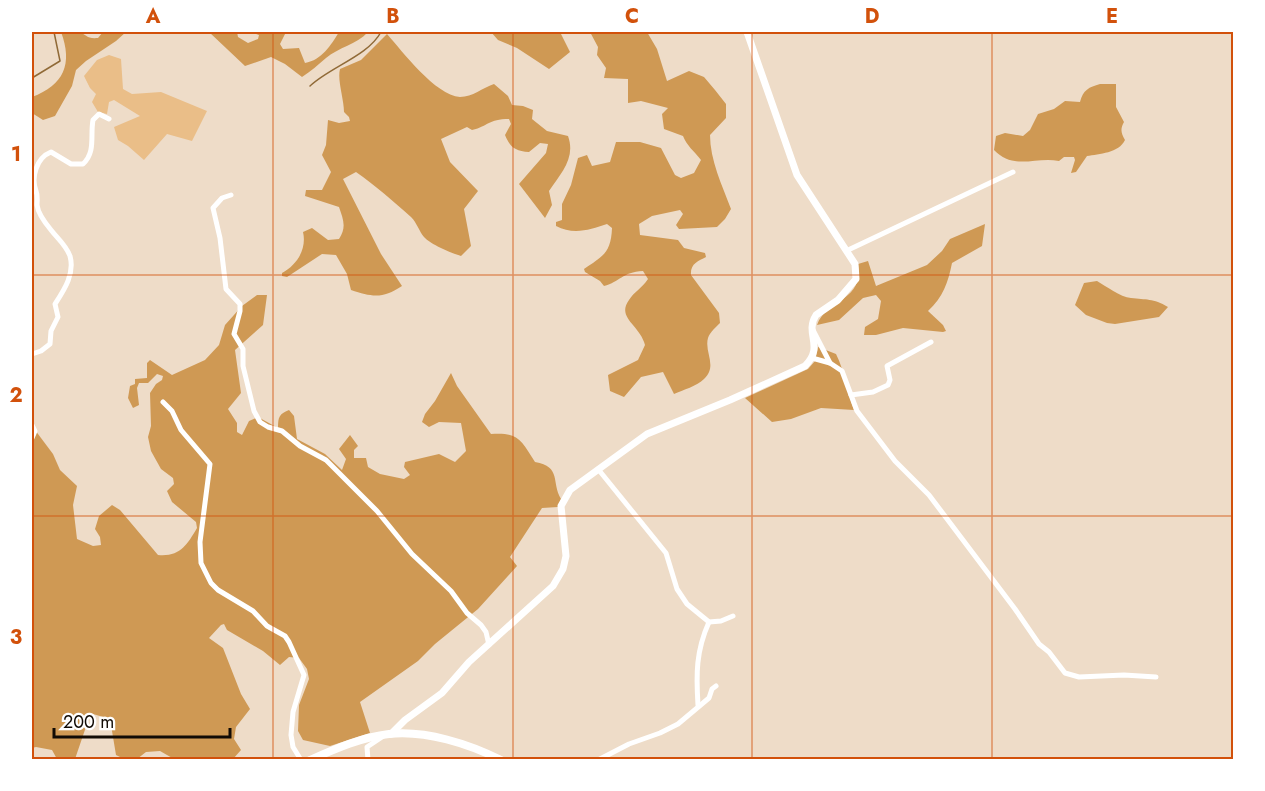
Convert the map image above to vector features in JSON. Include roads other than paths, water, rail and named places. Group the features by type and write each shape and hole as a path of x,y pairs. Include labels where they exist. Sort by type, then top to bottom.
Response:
{"main road":[{"path":"310,759 357,742 389,734 436,738 501,759"}],"street":[{"path":"368,759 367,747 389,734 442,693 465,666 544,596 557,580 566,556 562,502 570,490 648,434 805,366 812,358 814,349 812,327 816,315 838,300 856,279 855,264 797,175 747,32"},
{"path":"32,354 42,351 50,344 51,331 58,317 55,304 69,282 71,263 65,246 51,231 38,207 37,192 33,185 35,170 45,155 51,152 71,165 83,164 90,155 92,147 93,120 99,114 109,119"},
{"path":"846,252 1013,172"},
{"path":"231,195 216,202 213,215 220,238 226,289 240,304 234,334 243,349 243,366 257,418 264,425 282,431 300,446 322,457 363,497 420,563 451,591 468,613 481,625 487,635 489,645"},
{"path":"812,327 830,363"},
{"path":"850,395 873,392 888,385 890,380 887,366 931,342"},
{"path":"812,358 830,363 842,371 857,411 893,458 929,495 1039,644 1065,673 1079,677 1124,675 1156,677"},
{"path":"163,402 172,411 181,430 210,465 200,542 201,563 206,573 218,590 253,611 267,626 285,636 304,672 304,680 293,712 291,735 293,747 301,759"},
{"path":"32,425 34,431 32,438"},
{"path":"598,469 666,553 677,589 687,604 709,622 721,621 733,616"},
{"path":"698,705 696,674 700,642 709,622"},
{"path":"598,759 629,744 660,734 678,724 709,698 711,689 716,686"}],"waterway":[{"path":"32,78 60,61 54,32"},
{"path":"310,86 358,55 381,32"}]}
